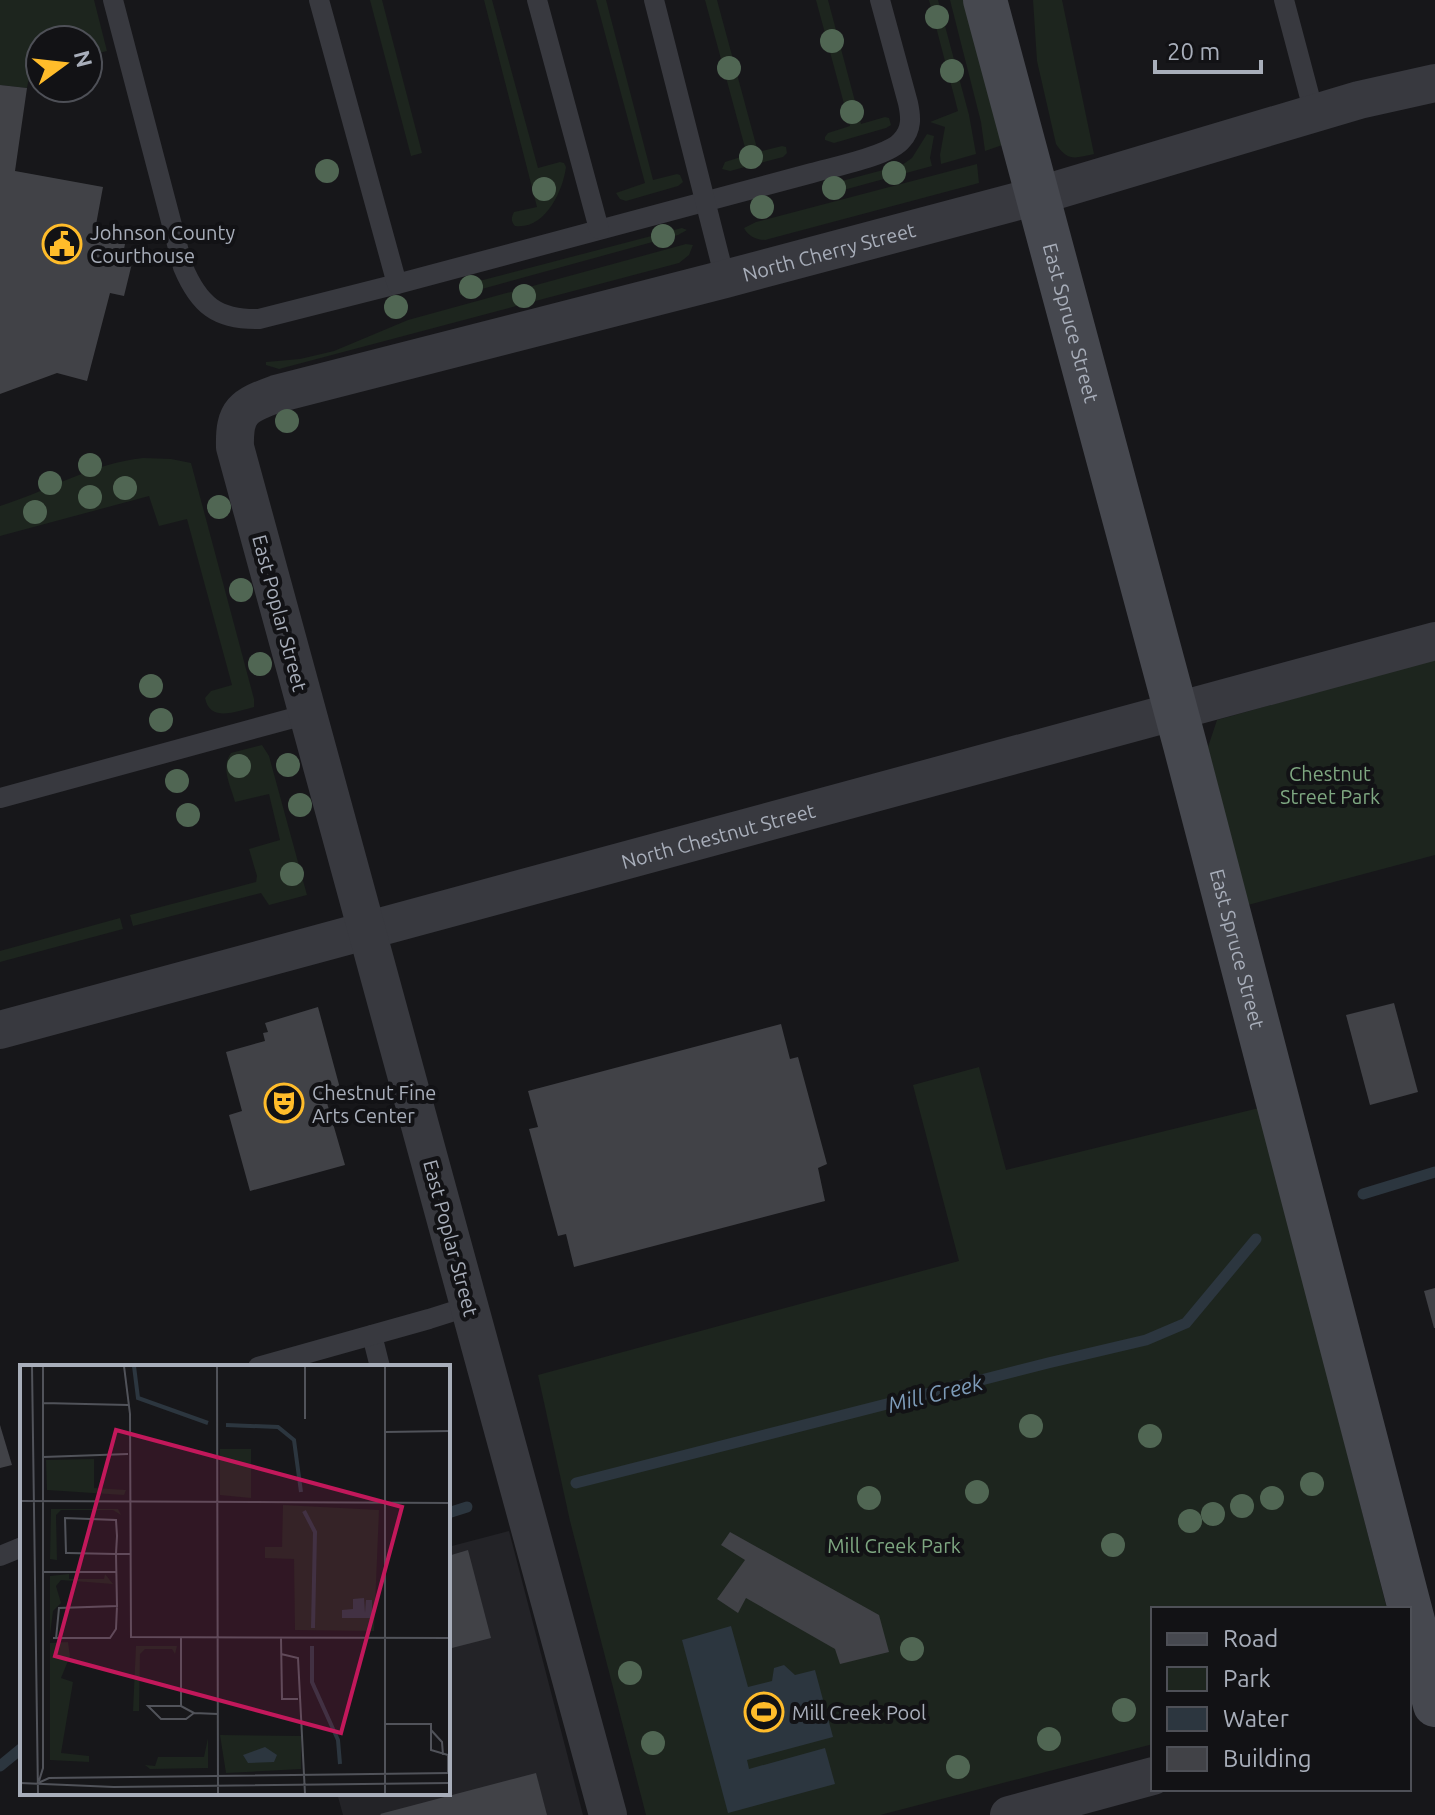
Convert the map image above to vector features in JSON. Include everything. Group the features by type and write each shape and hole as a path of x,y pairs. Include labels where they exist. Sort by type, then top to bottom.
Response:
{"street":[{"name":"East Spruce Street","path":"985,0 1175,711 1404,1607"},
{"name":"North Cherry Street","path":"234,429 237,417 248,406 276,394 1037,196 1359,100 1435,83"},
{"name":"East Poplar Street","path":"234,429 235,447 608,1815"},
{"name":"North Chestnut Street","path":"0,1030 1435,641"},
{"name":"East Spruce Street","path":"1411,1635 1428,1702"},
{"path":"1009,1815 1151,1777"}],"lane":[{"path":"113,0 183,267 198,296 222,315 239,319 259,319 397,284 880,153 901,142 911,120 880,0"},
{"path":"319,0 397,284"},
{"path":"537,0 599,229"},
{"path":"654,0 725,279"},
{"path":"1284,0 1314,113"},
{"path":"0,798 308,714"},
{"path":"265,1365 470,1306"},
{"path":"372,1335 380,1365"},
{"path":"0,1556 20,1548"}],"shaded area":[{"path":"509,1531 583,1815 343,1815 338,1795 450,1795 450,1546"}],"green space":[{"path":"0,0 94,0 100,24 24,24 24,88 0,85"},
{"path":"370,0 382,0 422,153 411,156"},
{"path":"484,0 492,0 538,168 560,162 566,167 551,207 526,226 515,226 512,219 514,212 537,207"},
{"path":"596,0 606,0 653,180 677,174 683,182 678,186 626,201 616,193 645,183"},
{"path":"705,0 717,0 758,152 782,146 786,147 787,153 783,157 730,171 722,169 725,162 747,155"},
{"path":"816,0 828,0 861,124 885,117 889,118 891,125 886,128 834,143 825,140 828,133 850,126"},
{"path":"929,0 938,0 969,115 976,154 941,164 945,127 930,122 958,111"},
{"path":"950,0 963,0 1008,143 985,151 981,122"},
{"path":"1033,0 1062,0 1094,154 1068,156 1056,144 1037,61"},
{"path":"927,134 934,136 930,158 932,166 825,195 823,186 902,165 912,158"},
{"path":"977,164 979,183 765,240 753,237 744,228 756,222"},
{"path":"682,228 687,230 678,235 460,295 460,286"},
{"path":"686,244 693,245 689,255 679,263 279,369 266,365 266,362 300,359 334,351 408,320"},
{"path":"143,458 191,463 254,707 218,713 212,711 205,698 211,691 232,685 187,519 159,526 149,496 0,536 0,506 88,471"},
{"name":"Chestnut Street Park","path":"1435,659 1435,855 1248,905 1208,747 1217,720"},
{"path":"262,745 269,756 307,895 269,905 261,893 133,926 130,915 256,882 249,849 280,840 269,794 235,802 226,765 231,753"},
{"path":"120,918 123,929 0,962 0,951"},
{"name":"Mill Creek Park","path":"979,1067 1006,1170 1259,1108 1386,1607 1151,1607 1151,1745 880,1815 646,1815 570,1521 538,1375 959,1261 913,1085"}],"water":[{"name":"Mill Creek Pool","path":"731,1626 748,1687 772,1681 774,1668 784,1665 795,1675 815,1670 833,1737 747,1760 749,1769 825,1748 835,1784 728,1813 682,1640"}],"building":[{"name":"Johnson County Courthouse","path":"0,85 24,88 25,104 15,171 103,187 95,230 126,239 124,249 135,251 124,296 110,293 87,381 57,373 0,394"},
{"path":"1394,1003 1418,1092 1370,1105 1346,1015"},
{"name":"Chestnut Fine Arts Center","path":"318,1007 341,1092 325,1096 345,1165 250,1191 229,1115 242,1111 226,1052 265,1041 263,1033 268,1032 265,1023"},
{"path":"781,1024 790,1059 798,1057 827,1164 818,1168 825,1201 574,1267 566,1234 558,1236 529,1129 538,1127 528,1091"},
{"path":"1435,1288 1435,1328 1434,1328 1424,1291"},
{"path":"0,1425 12,1465 0,1468"},
{"path":"730,1532 879,1615 889,1652 840,1664 835,1649 746,1598 738,1613 717,1599 745,1560 721,1545"},
{"path":"468,1550 491,1638 450,1648 450,1555"},
{"path":"536,1773 547,1815 380,1814"}],"waterway":[{"name":"Mill Creek","path":"1363,1194 1435,1172"},
{"name":"Mill Creek","path":"576,1483 1146,1340 1186,1323 1256,1239"},
{"name":"Mill Creek","path":"450,1512 467,1507"},
{"name":"Mill Creek","path":"0,1766 20,1750"}],"place":[{"name":"Johnson County Courthouse","path":"62,244"},
{"name":"Chestnut Fine Arts Center","path":"284,1103"},
{"name":"Mill Creek Pool","path":"764,1712"}]}
